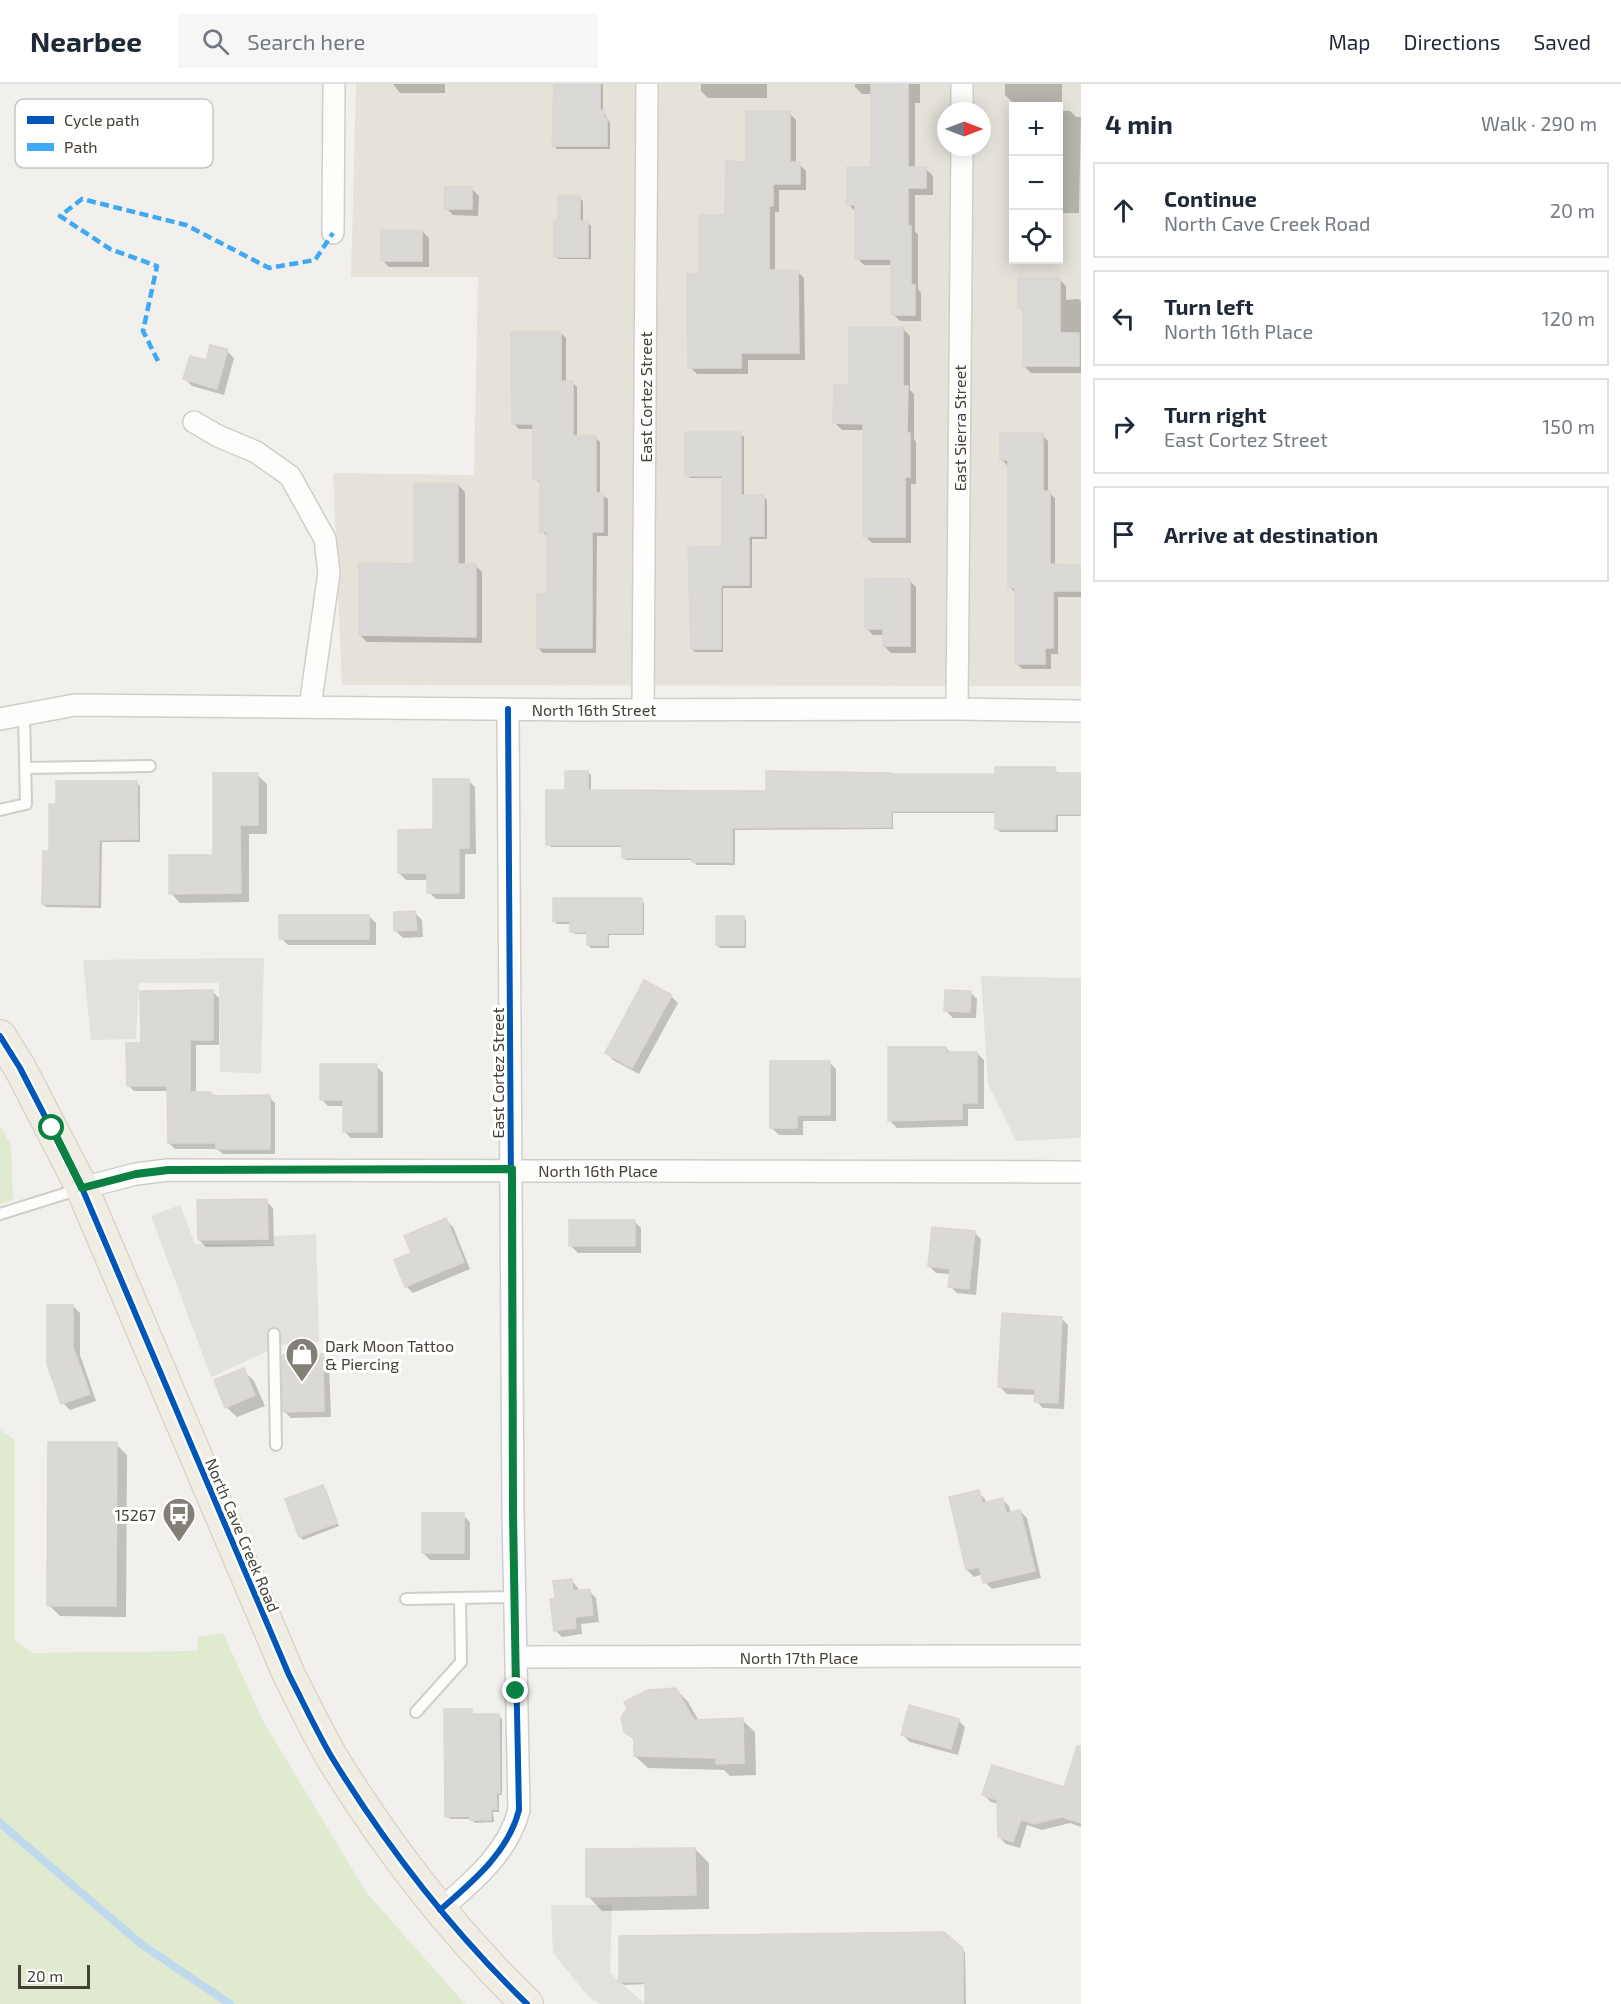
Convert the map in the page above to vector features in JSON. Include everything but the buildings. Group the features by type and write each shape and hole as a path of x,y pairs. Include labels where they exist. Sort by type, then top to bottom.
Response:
{"main road":[{"name":"North Cave Creek Road","path":"0,1036 20,1068 82,1188 289,1675 325,1745 410,1873 440,1910 527,2004"}],"street":[{"path":"333,233 334,84"},
{"name":"East Cortez Street","path":"643,710 647,84"},
{"path":"962,84 962,102"},
{"name":"East Sierra Street","path":"957,709 962,156"},
{"path":"194,422 256,452 290,476 325,539 329,573 310,707"},
{"name":"North 16th Street","path":"0,719 75,705 1081,711"},
{"name":"East Cortez Street","path":"440,1910 476,1879 507,1841 516,1825 519,1810 515,1597 508,709"},
{"name":"North 16th Place","path":"82,1188 136,1174 168,1170 1081,1172"},
{"name":"North 17th Place","path":"516,1658 1081,1656"}],"lane":[{"path":"0,810 26,804 24,714"},
{"path":"25,768 150,766"},
{"path":"0,1214 82,1188"},
{"path":"274,1334 276,1445"},
{"path":"406,1599 515,1597"},
{"path":"416,1712 461,1662 460,1598"}],"shaded area":[{"path":"356,84 1081,84 1081,686 342,685 333,473 474,475 478,277 351,277"},
{"path":"264,958 261,1073 220,1072 219,983 139,983 136,1039 91,1040 83,960"},
{"path":"981,976 1081,978 1081,1138 1016,1141 988,1084"},
{"path":"180,1205 195,1244 274,1245 274,1236 316,1234 319,1342 281,1345 211,1377 151,1216"},
{"path":"551,1905 612,1905 610,1973 645,2004 600,2004 587,1995 553,1953"}],"green space":[{"path":"0,1126 11,1145 13,1200 0,1204"},
{"path":"0,1430 15,1440 15,1640 33,1653 197,1651 198,1637 223,1633 263,1721 366,1892 465,2004 0,2004"}],"waterway":[{"path":"0,1823 141,1944 230,2004"}],"marked path":[{"path":"158,361 143,331 157,266 110,249 60,216 82,199 186,225 269,268 315,260 333,233"}],"cycle path":[{"path":"440,1910 498,1853 507,1840 519,1810 513,1513 508,709"},
{"path":"0,1036 20,1068 82,1188 289,1675 325,1746 374,1822 421,1886 472,1947 527,2004"}],"place":[{"name":"Dark Moon Tattoo & Piercing","path":"302,1383"},
{"name":"15267","path":"179,1543"}],"route":[{"path":"52,1128 82,1188 136,1174 168,1170 512,1169 516,1691"}]}
